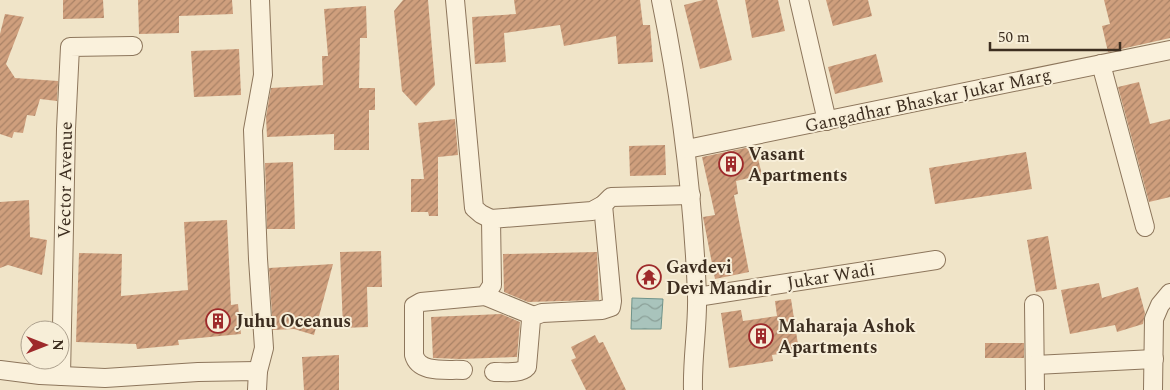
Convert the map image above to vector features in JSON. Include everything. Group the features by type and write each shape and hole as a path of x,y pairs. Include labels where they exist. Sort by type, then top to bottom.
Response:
{"street":[{"path":"257,390 258,371 264,348 258,259 253,130 263,74 260,0"},
{"path":"455,0 474,208 481,214 490,219 592,211 603,205 611,197 691,196"},
{"path":"662,0 675,67 687,149 691,196 697,297 692,364 693,390"},
{"path":"799,0 827,121"},
{"name":"Vector Avenue","path":"69,381 66,129 70,47 133,46"},
{"name":"Gangadhar Bhaskar Jukar Marg","path":"687,149 1170,50"},
{"path":"1102,64 1145,227"},
{"path":"494,372 524,370 527,367 531,320 534,316 542,313 602,310 611,307 603,205"},
{"path":"485,296 492,285 490,219"},
{"name":"Jukar Wadi","path":"697,297 936,260"},
{"path":"1153,390 1154,319 1160,305 1170,293"},
{"path":"463,370 430,369 419,364 414,355 414,306 421,302 485,296 534,316"},
{"path":"1034,304 1035,390"},
{"path":"1034,365 1154,359"},
{"path":"0,370 69,381 198,372 258,371"}],"water":[{"path":"632,298 663,299 661,329 631,329"}],"building":[{"path":"63,0 103,0 104,18 63,19"},
{"path":"138,0 232,0 233,14 179,16 179,33 139,34"},
{"path":"403,0 428,0 435,85 416,106 402,91 394,11"},
{"path":"514,0 640,0 643,25 650,25 653,62 618,64 616,36 564,46 560,25 504,33 506,62 475,64 472,17 516,14"},
{"path":"703,0 717,0 732,60 700,69 684,5"},
{"path":"745,0 778,0 785,31 752,38"},
{"path":"826,0 868,0 872,16 833,26"},
{"path":"1104,0 1170,0 1170,38 1108,52 1102,26 1110,24"},
{"path":"366,6 367,38 360,38 359,88 375,88 375,110 369,110 369,150 334,150 334,134 267,137 266,117 271,88 323,85 322,56 328,56 324,9"},
{"path":"5,14 24,17 6,64 15,78 58,81 57,101 40,99 35,116 27,115 23,133 14,132 12,138 0,134 0,34"},
{"path":"239,49 241,95 194,97 191,51"},
{"path":"876,54 883,82 835,94 828,67"},
{"path":"1139,82 1150,124 1170,119 1170,197 1149,202 1118,87"},
{"path":"455,119 458,155 438,157 438,216 429,216 428,212 411,212 411,179 424,179 418,123"},
{"path":"665,145 666,175 630,176 629,146"},
{"path":"755,146 762,175 736,181 738,194 734,195 749,272 715,279 703,217 715,215 702,157"},
{"path":"1026,152 1032,189 935,204 929,168"},
{"path":"293,162 295,229 267,229 265,163"},
{"path":"29,200 30,237 47,240 42,275 8,265 0,268 0,202"},
{"path":"227,220 231,305 238,304 241,334 178,340 179,345 137,349 136,344 76,342 79,253 122,254 121,296 188,290 184,222"},
{"path":"1048,236 1057,289 1036,292 1027,240"},
{"path":"381,251 382,287 367,287 368,327 343,328 340,252"},
{"path":"597,252 599,300 528,302 504,292 503,254"},
{"path":"333,264 314,335 294,329 273,330 269,268"},
{"name":"Gavdevi Devi Mandir","path":"642,268 658,269 657,286 641,286"},
{"path":"1099,283 1102,298 1138,287 1145,313 1143,324 1117,332 1115,325 1070,334 1061,290"},
{"name":"Maharaja Ashok Apartments","path":"791,299 799,351 772,355 773,361 729,368 721,313 741,310 743,321 777,316 775,301"},
{"path":"501,314 520,322 517,357 433,358 431,317"},
{"path":"595,335 599,343 603,342 626,390 586,390 571,360 576,358 571,347"},
{"path":"985,343 1024,343 1024,358 985,358"},
{"path":"339,355 339,390 304,390 302,357"}],"place":[{"name":"Vasant Apartments","path":"731,164"},
{"name":"Gavdevi Devi Mandir","path":"649,277"},
{"name":"Juhu Oceanus","path":"218,321"},
{"name":"Maharaja Ashok Apartments","path":"761,336"}]}
